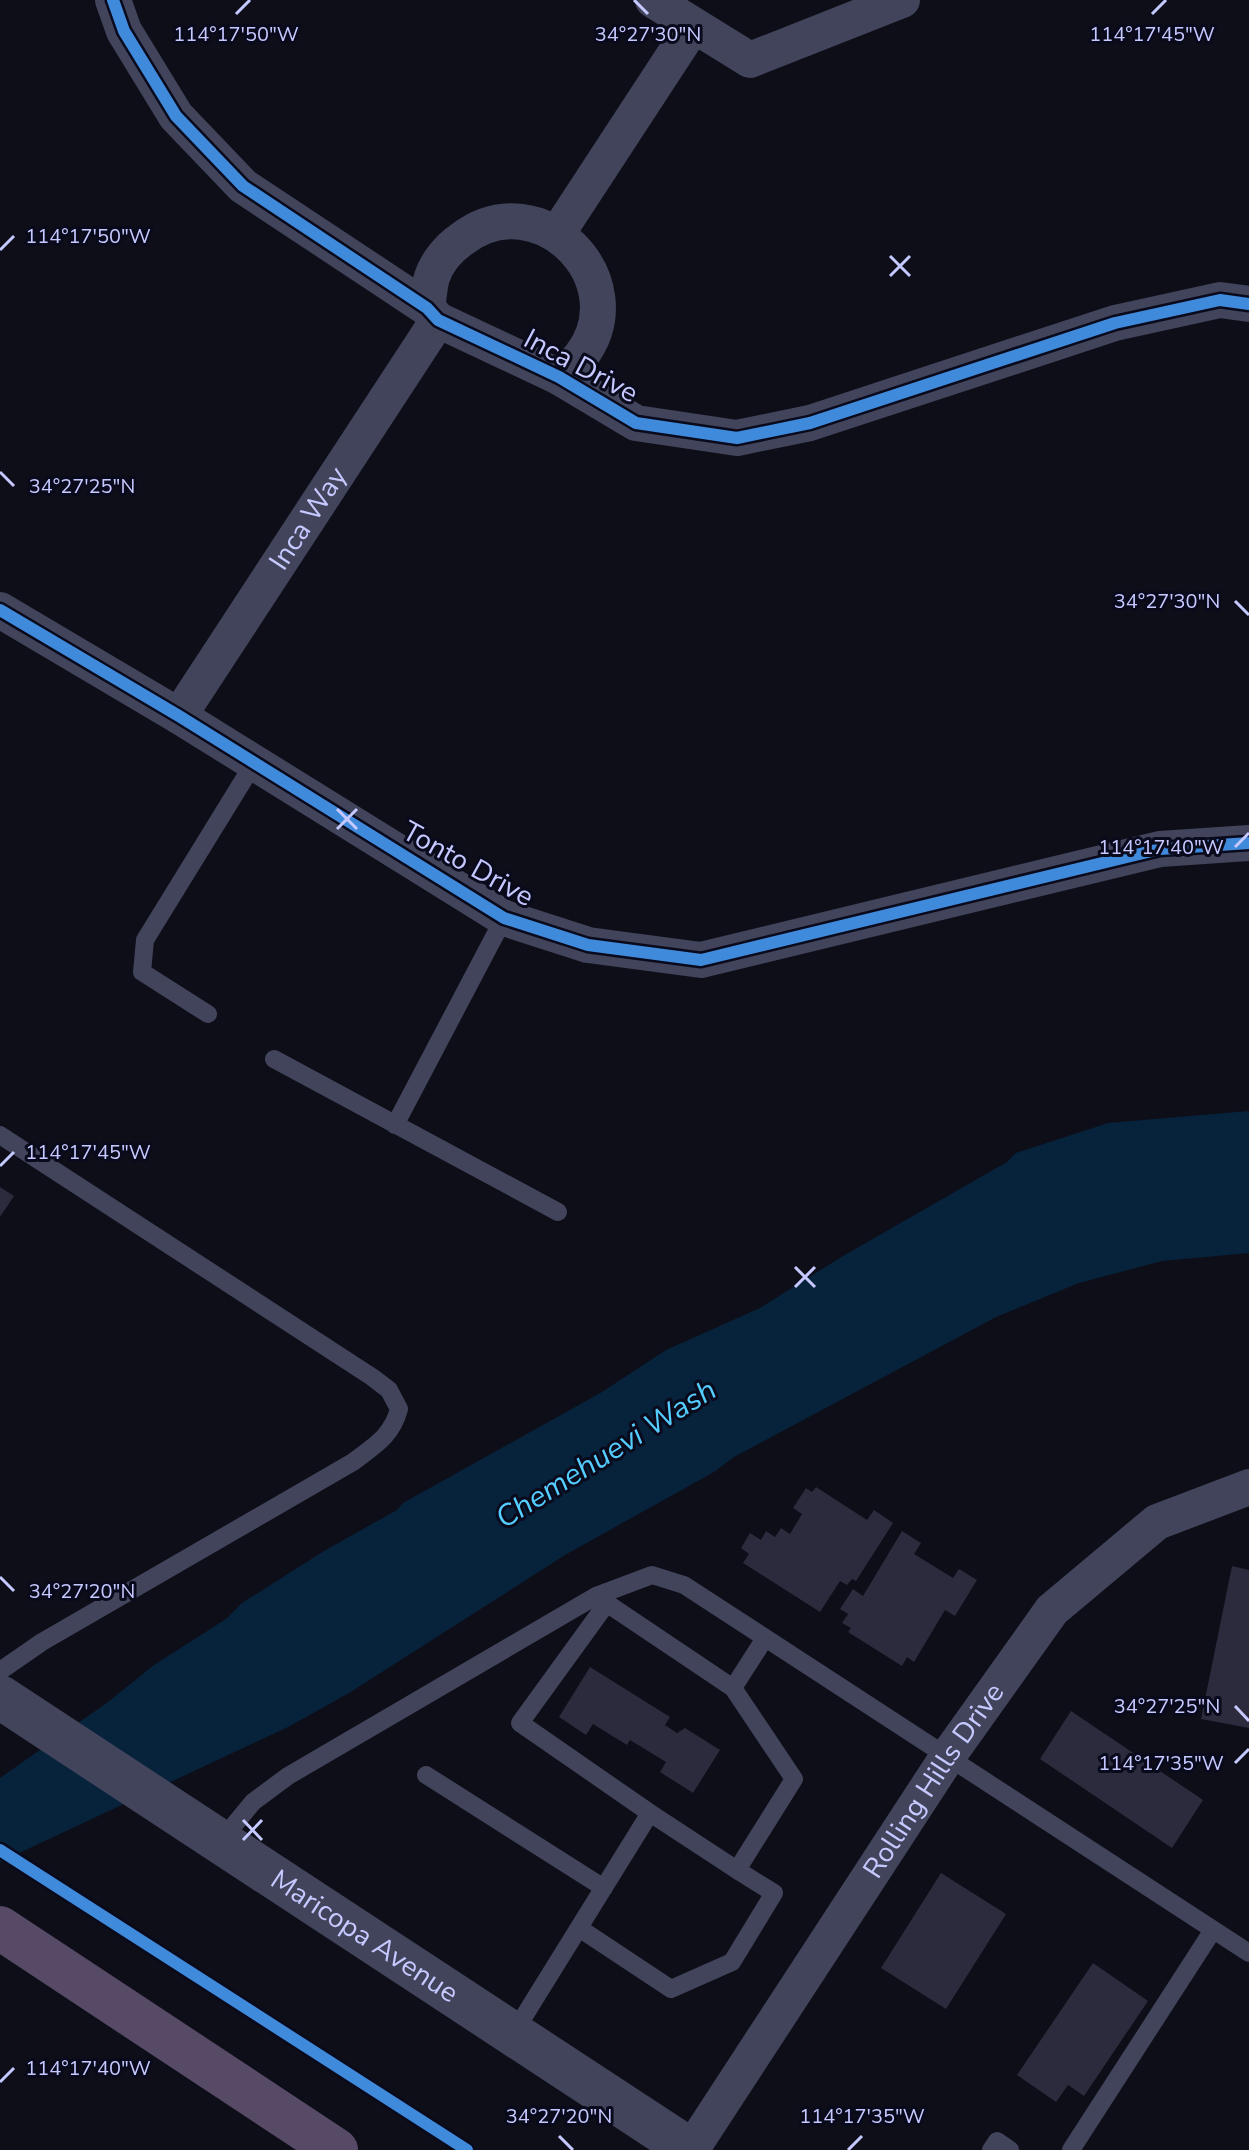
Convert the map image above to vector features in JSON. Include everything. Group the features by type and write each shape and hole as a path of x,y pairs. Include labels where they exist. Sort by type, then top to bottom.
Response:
{"highway":[{"path":"0,1928 336,2150"}],"street":[{"name":"Inca Drive","path":"113,0 124,31 176,116 243,186 433,314 559,377 636,423 737,438 810,423 1115,323 1220,300 1249,304"},
{"path":"653,0 750,60 902,0"},
{"path":"557,234 693,26"},
{"path":"433,314 433,276 449,249 474,229 505,221 537,224 566,239 586,264 597,294 595,326 589,341 582,355 559,377"},
{"name":"Inca Way","path":"179,716 433,314"},
{"name":"Tonto Drive","path":"0,610 179,716 504,918 588,945 701,960 1160,849 1249,843"},
{"name":"Rolling Hills Drive","path":"690,2150 948,1756 1052,1610 1157,1522 1249,1487"},
{"name":"Maricopa Avenue","path":"0,1697 690,2150"}],"lane":[{"path":"208,1014 142,972 145,940 254,763"},
{"path":"395,1125 504,918"},
{"path":"274,1059 558,1212"},
{"path":"0,1135 372,1377 389,1390 399,1409 387,1437 353,1462 42,1642 0,1671"},
{"path":"220,1842 253,1802 288,1776 602,1599 652,1575 684,1585 1249,1953"},
{"path":"602,1599 733,1688 794,1779 737,1870"},
{"path":"579,1928 671,1989 732,1962 774,1893 650,1813 520,1723 602,1599"},
{"path":"733,1688 765,1638"},
{"path":"426,1775 604,1888"},
{"path":"513,2034 650,1813"},
{"path":"1071,2150 1213,1930"},
{"path":"991,2150 997,2141 1010,2150"}],"water":[{"name":"Chemehuevi Wash","path":"1249,1111 1249,1253 1162,1261 1079,1283 996,1317 734,1457 714,1472 565,1555 349,1693 290,1726 0,1862 0,1778 108,1702 154,1665 226,1619 242,1603 324,1551 397,1510 403,1503 602,1392 666,1350 760,1308 843,1256 1007,1162 1016,1153 1108,1123"}],"building":[{"path":"0,1187 14,1196 0,1217"},
{"path":"816,1487 867,1520 874,1510 893,1523 856,1581 852,1579 847,1585 840,1581 820,1612 743,1563 749,1554 741,1548 750,1533 761,1540 766,1531 775,1537 781,1528 790,1534 802,1514 793,1508 806,1488 812,1492"},
{"path":"902,1531 921,1543 914,1554 953,1578 959,1569 977,1580 955,1616 945,1610 914,1662 907,1657 902,1666 848,1632 851,1628 842,1623 848,1614 840,1609 853,1589 863,1596"},
{"path":"1232,1566 1249,1570 1249,1728 1201,1719"},
{"path":"590,1667 670,1717 665,1725 677,1733 685,1728 720,1750 693,1793 660,1772 666,1762 630,1740 627,1745 593,1724 586,1735 559,1717"},
{"path":"1071,1711 1203,1800 1172,1848 1040,1759"},
{"path":"941,1873 1006,1914 946,2009 881,1968"},
{"path":"1093,1963 1148,2001 1084,2096 1068,2085 1056,2102 1017,2075"}],"cycle path":[{"path":"113,0 124,31 176,116 243,186 427,308 438,320 559,377 636,423 737,438 810,423 1115,323 1220,300 1249,304"},
{"path":"0,610 179,716 504,918 588,945 701,960 1160,849 1249,843"},
{"path":"0,1850 467,2150"}]}
